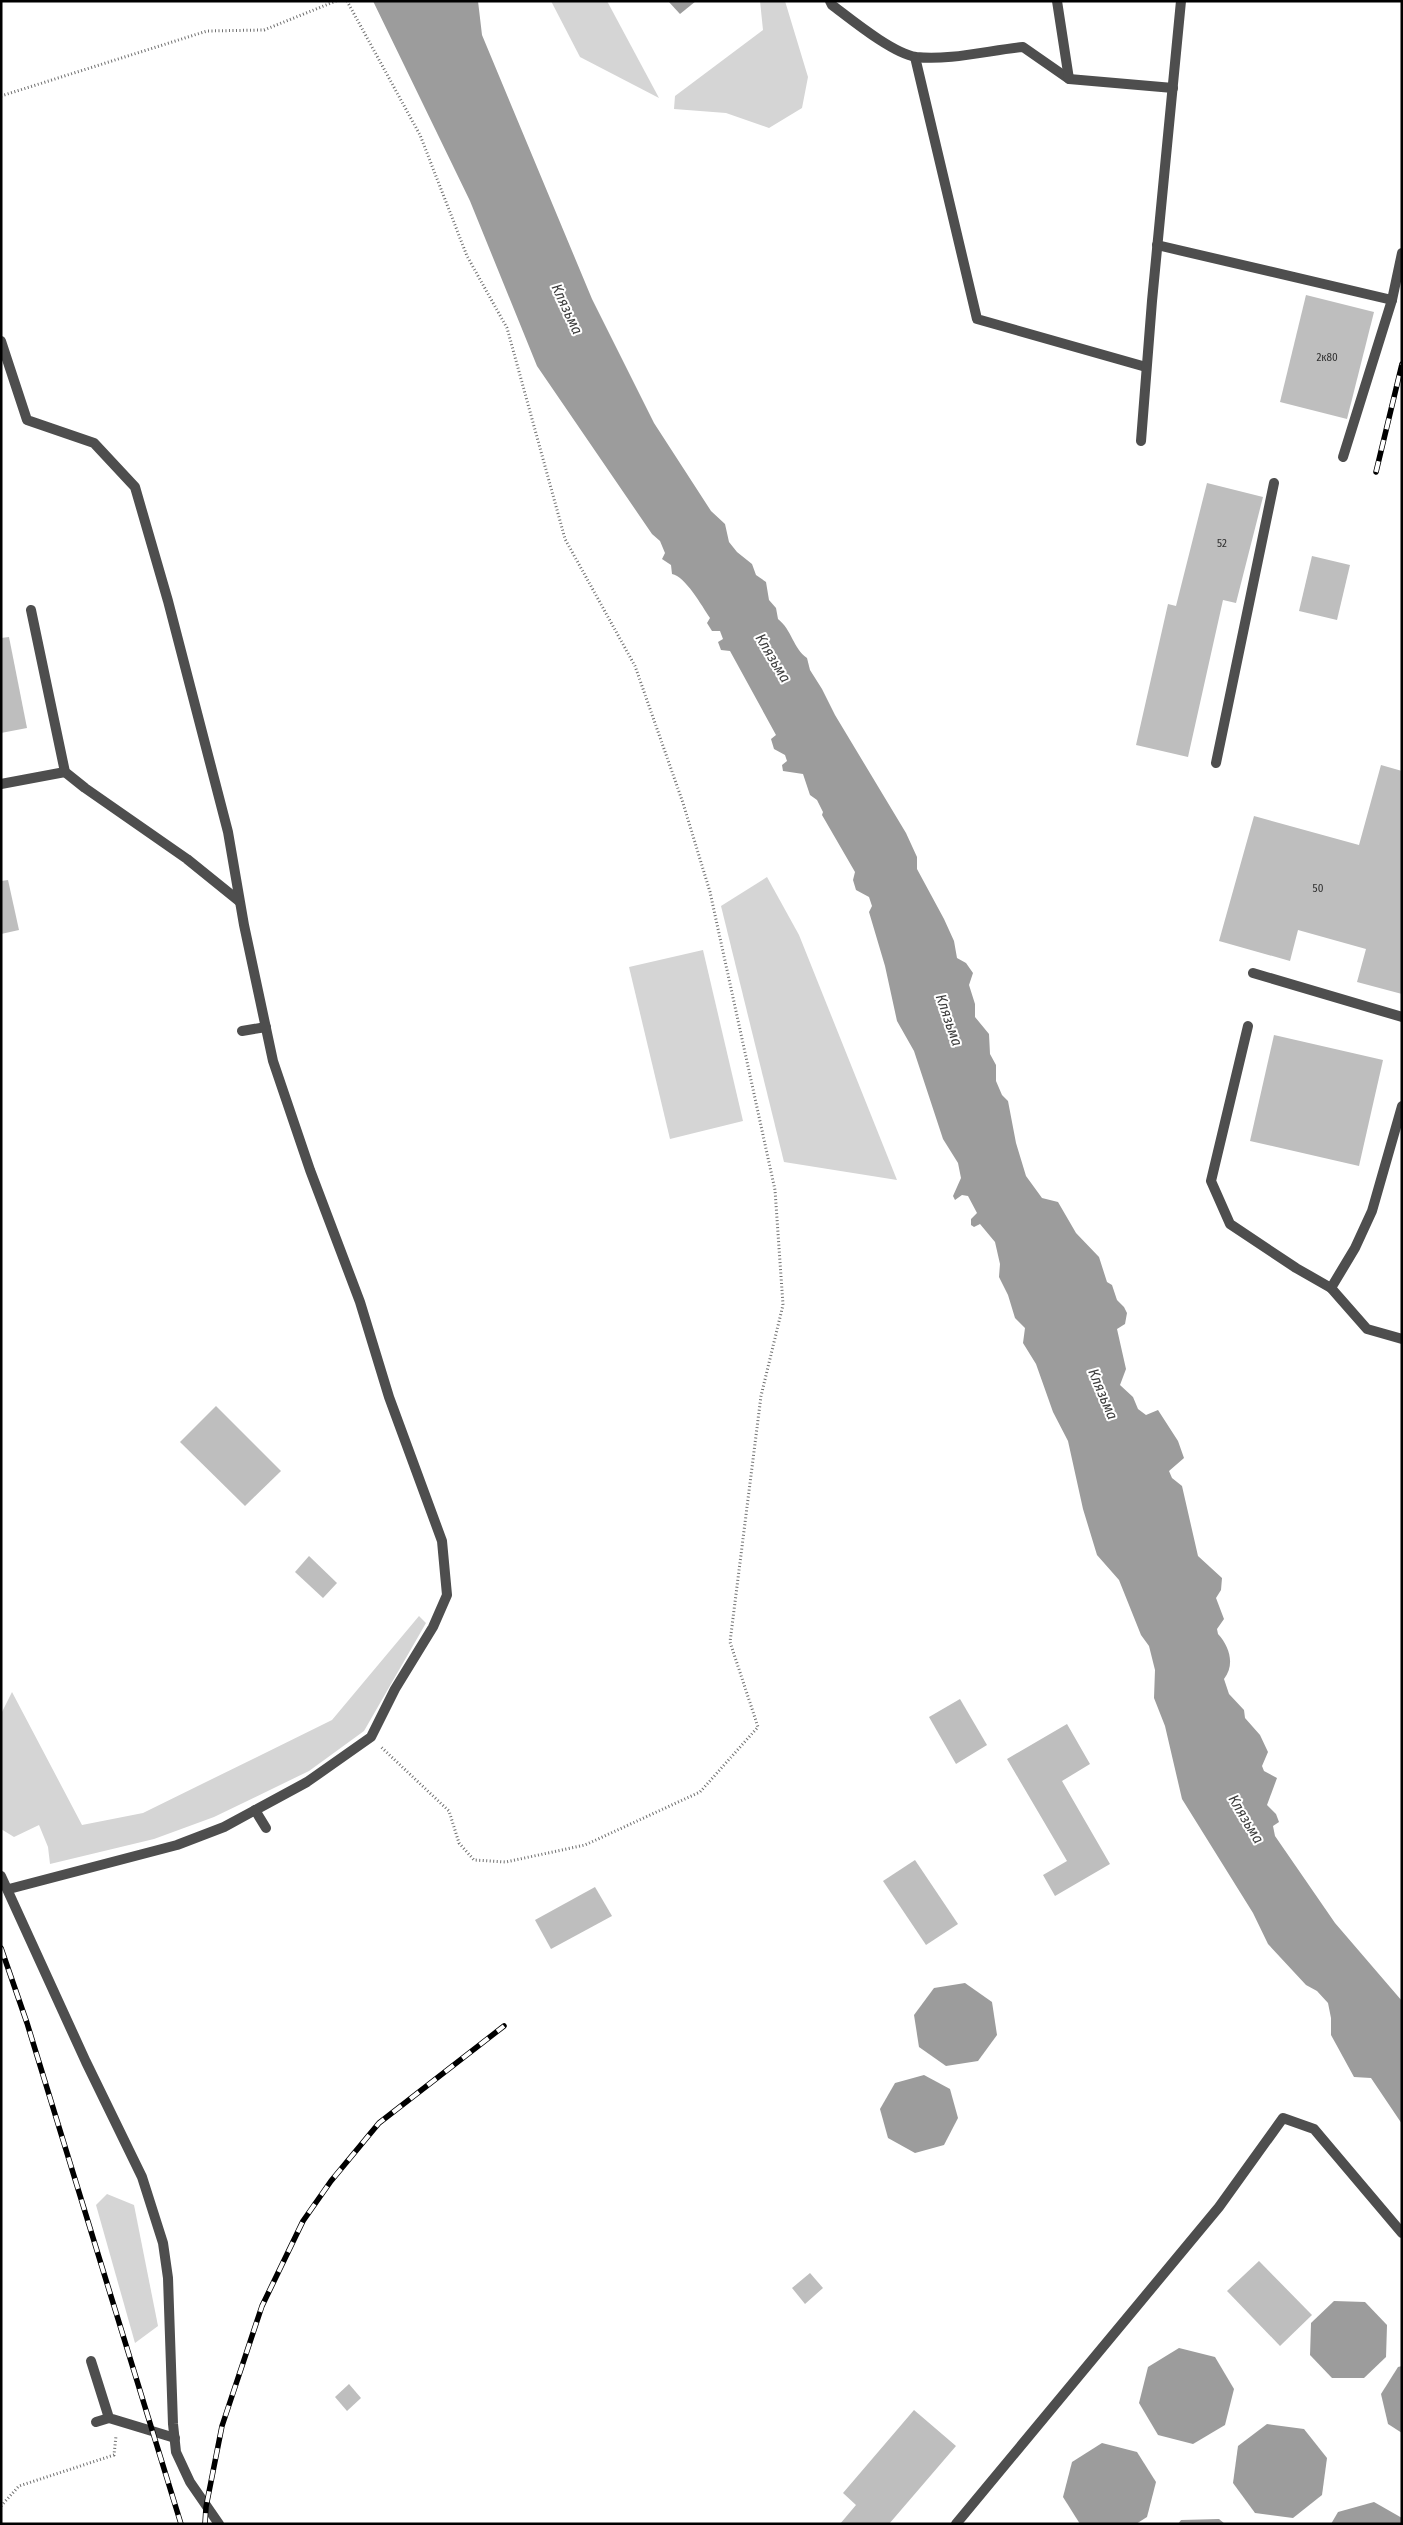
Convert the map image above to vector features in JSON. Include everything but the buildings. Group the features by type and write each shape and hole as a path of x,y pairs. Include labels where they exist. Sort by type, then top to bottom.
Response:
{"street":[{"path":"830,1 832,5 885,43 915,57 944,56 1023,47 1069,79 1173,88"},
{"path":"1057,1 1069,79"},
{"path":"1141,441 1157,245 1182,1"},
{"path":"915,57 978,319 1146,367"},
{"path":"1157,245 1392,300"},
{"path":"1343,457 1392,300 1402,253"},
{"path":"1,341 27,420 94,443 135,487 228,832 240,901 273,1061 310,1170 360,1302 389,1398 442,1541 447,1595 433,1627 395,1689 371,1737 307,1782 224,1827 177,1845 9,1889"},
{"path":"1216,763 1274,483"},
{"path":"31,610 65,772 85,788 187,858 240,901"},
{"path":"1,784 65,772"},
{"path":"1253,974 1402,1017"},
{"path":"1248,1026 1211,1181 1230,1224 1296,1268 1331,1288 1366,1329 1402,1339"},
{"path":"242,1031 266,1027"},
{"path":"1331,1288 1355,1248 1372,1211 1402,1106"},
{"path":"255,1810 266,1828"},
{"path":"1,1876 9,1889 86,2062 142,2176 163,2243 168,2278 176,2452 190,2482 219,2524"},
{"path":"956,2524 1219,2207 1283,2118 1314,2129 1402,2233"},
{"path":"90,2362 113,2419"},
{"path":"96,2422 113,2419 175,2438"}],"path":[{"path":"1,96 207,31 264,30 336,1"},
{"path":"347,1 420,135 467,256 507,328 565,539 635,666 683,803 710,892 775,1190 783,1306 761,1396 730,1642 758,1727 700,1792 585,1845 506,1862 474,1860 459,1843 449,1811 371,1737"},
{"path":"1,2506 19,2486 114,2455 113,2419"}],"shaded area":[{"path":"551,1 607,1 659,98 580,57"},
{"path":"760,1 785,1 808,77 802,108 769,128 726,113 674,109 675,96 763,30"},
{"path":"767,877 799,935 897,1180 784,1162 721,906"},
{"path":"703,950 743,1121 670,1139 629,967"},
{"path":"419,1616 426,1623 364,1731 309,1771 214,1817 154,1839 50,1864 48,1847 39,1825 14,1837 1,1829 1,1714 12,1692 82,1825 143,1813 332,1720"},
{"path":"107,2194 134,2205 158,2326 135,2343 96,2205"}],"water":[{"name":"Клязьма","path":"373,1 478,1 482,35 592,299 654,423 711,511 725,524 729,542 737,552 752,564 756,575 766,582 769,600 776,608 778,619 783,623 802,654 807,658 810,670 835,715 906,833 917,857 917,869 954,941 957,958 966,963 973,973 969,985 975,1004 975,1017 989,1034 990,1054 996,1065 996,1081 1002,1095 1008,1101 1016,1143 1026,1176 1042,1198 1058,1202 1076,1233 1099,1257 1107,1282 1112,1285 1117,1300 1127,1313 1125,1324 1117,1329 1126,1369 1120,1385 1133,1397 1138,1409 1146,1415 1158,1410 1178,1441 1184,1458 1169,1471 1172,1478 1182,1486 1198,1556 1222,1578 1221,1590 1216,1598 1224,1619 1217,1629 1230,1656 1229,1668 1224,1679 1229,1694 1244,1710 1245,1718 1260,1735 1268,1752 1262,1766 1264,1771 1277,1778 1267,1805 1276,1814 1279,1822 1273,1826 1275,1836 1335,1923 1402,2001 1402,2124 1371,2078 1354,2077 1331,2035 1331,2018 1328,2003 1317,1991 1306,1985 1268,1944 1253,1913 1182,1799 1165,1726 1154,1698 1155,1670 1149,1646 1141,1635 1119,1580 1097,1555 1083,1509 1068,1441 1053,1412 1036,1364 1023,1343 1025,1328 1015,1318 1008,1295 999,1277 1000,1264 995,1242 980,1224 974,1227 971,1225 971,1219 977,1213 968,1196 962,1195 955,1200 953,1196 961,1178 958,1163 943,1139 914,1051 897,1021 885,966 869,912 872,906 869,897 856,890 853,880 855,872 822,815 823,812 817,800 810,795 803,774 783,771 782,765 787,761 785,755 774,749 771,739 776,735 730,651 721,650 718,642 723,639 720,631 712,631 707,623 710,618 698,599 682,580 672,574 671,565 662,559 665,553 660,541 652,534 537,366 470,201"},
{"path":"668,1 696,1 680,14"},
{"path":"965,1983 992,2002 997,2035 978,2061 946,2066 919,2047 914,2015 934,1988"},
{"path":"924,2075 950,2089 958,2118 944,2145 915,2153 888,2138 880,2109 895,2083"},
{"path":"1334,2301 1365,2302 1387,2325 1386,2357 1364,2378 1332,2378 1310,2355 1311,2323"},
{"path":"1179,2348 1215,2357 1234,2389 1225,2425 1193,2444 1158,2435 1139,2403 1148,2367"},
{"path":"1402,2366 1402,2433 1388,2424 1381,2394 1398,2367"},
{"path":"1267,2424 1304,2429 1327,2458 1322,2495 1293,2518 1255,2513 1233,2483 1238,2446"},
{"path":"1102,2443 1137,2452 1156,2482 1147,2517 1136,2524 1080,2524 1063,2497 1072,2462"},
{"path":"1374,2502 1402,2518 1402,2524 1331,2524 1338,2512"},
{"path":"1219,2519 1225,2524 1178,2524 1181,2520"}],"railway":[{"path":"1376,472 1402,364"},
{"path":"1,1948 27,2023 181,2524"},
{"path":"205,2524 206,2507 222,2426 262,2306 303,2221 331,2181 379,2123 504,2026"}]}
